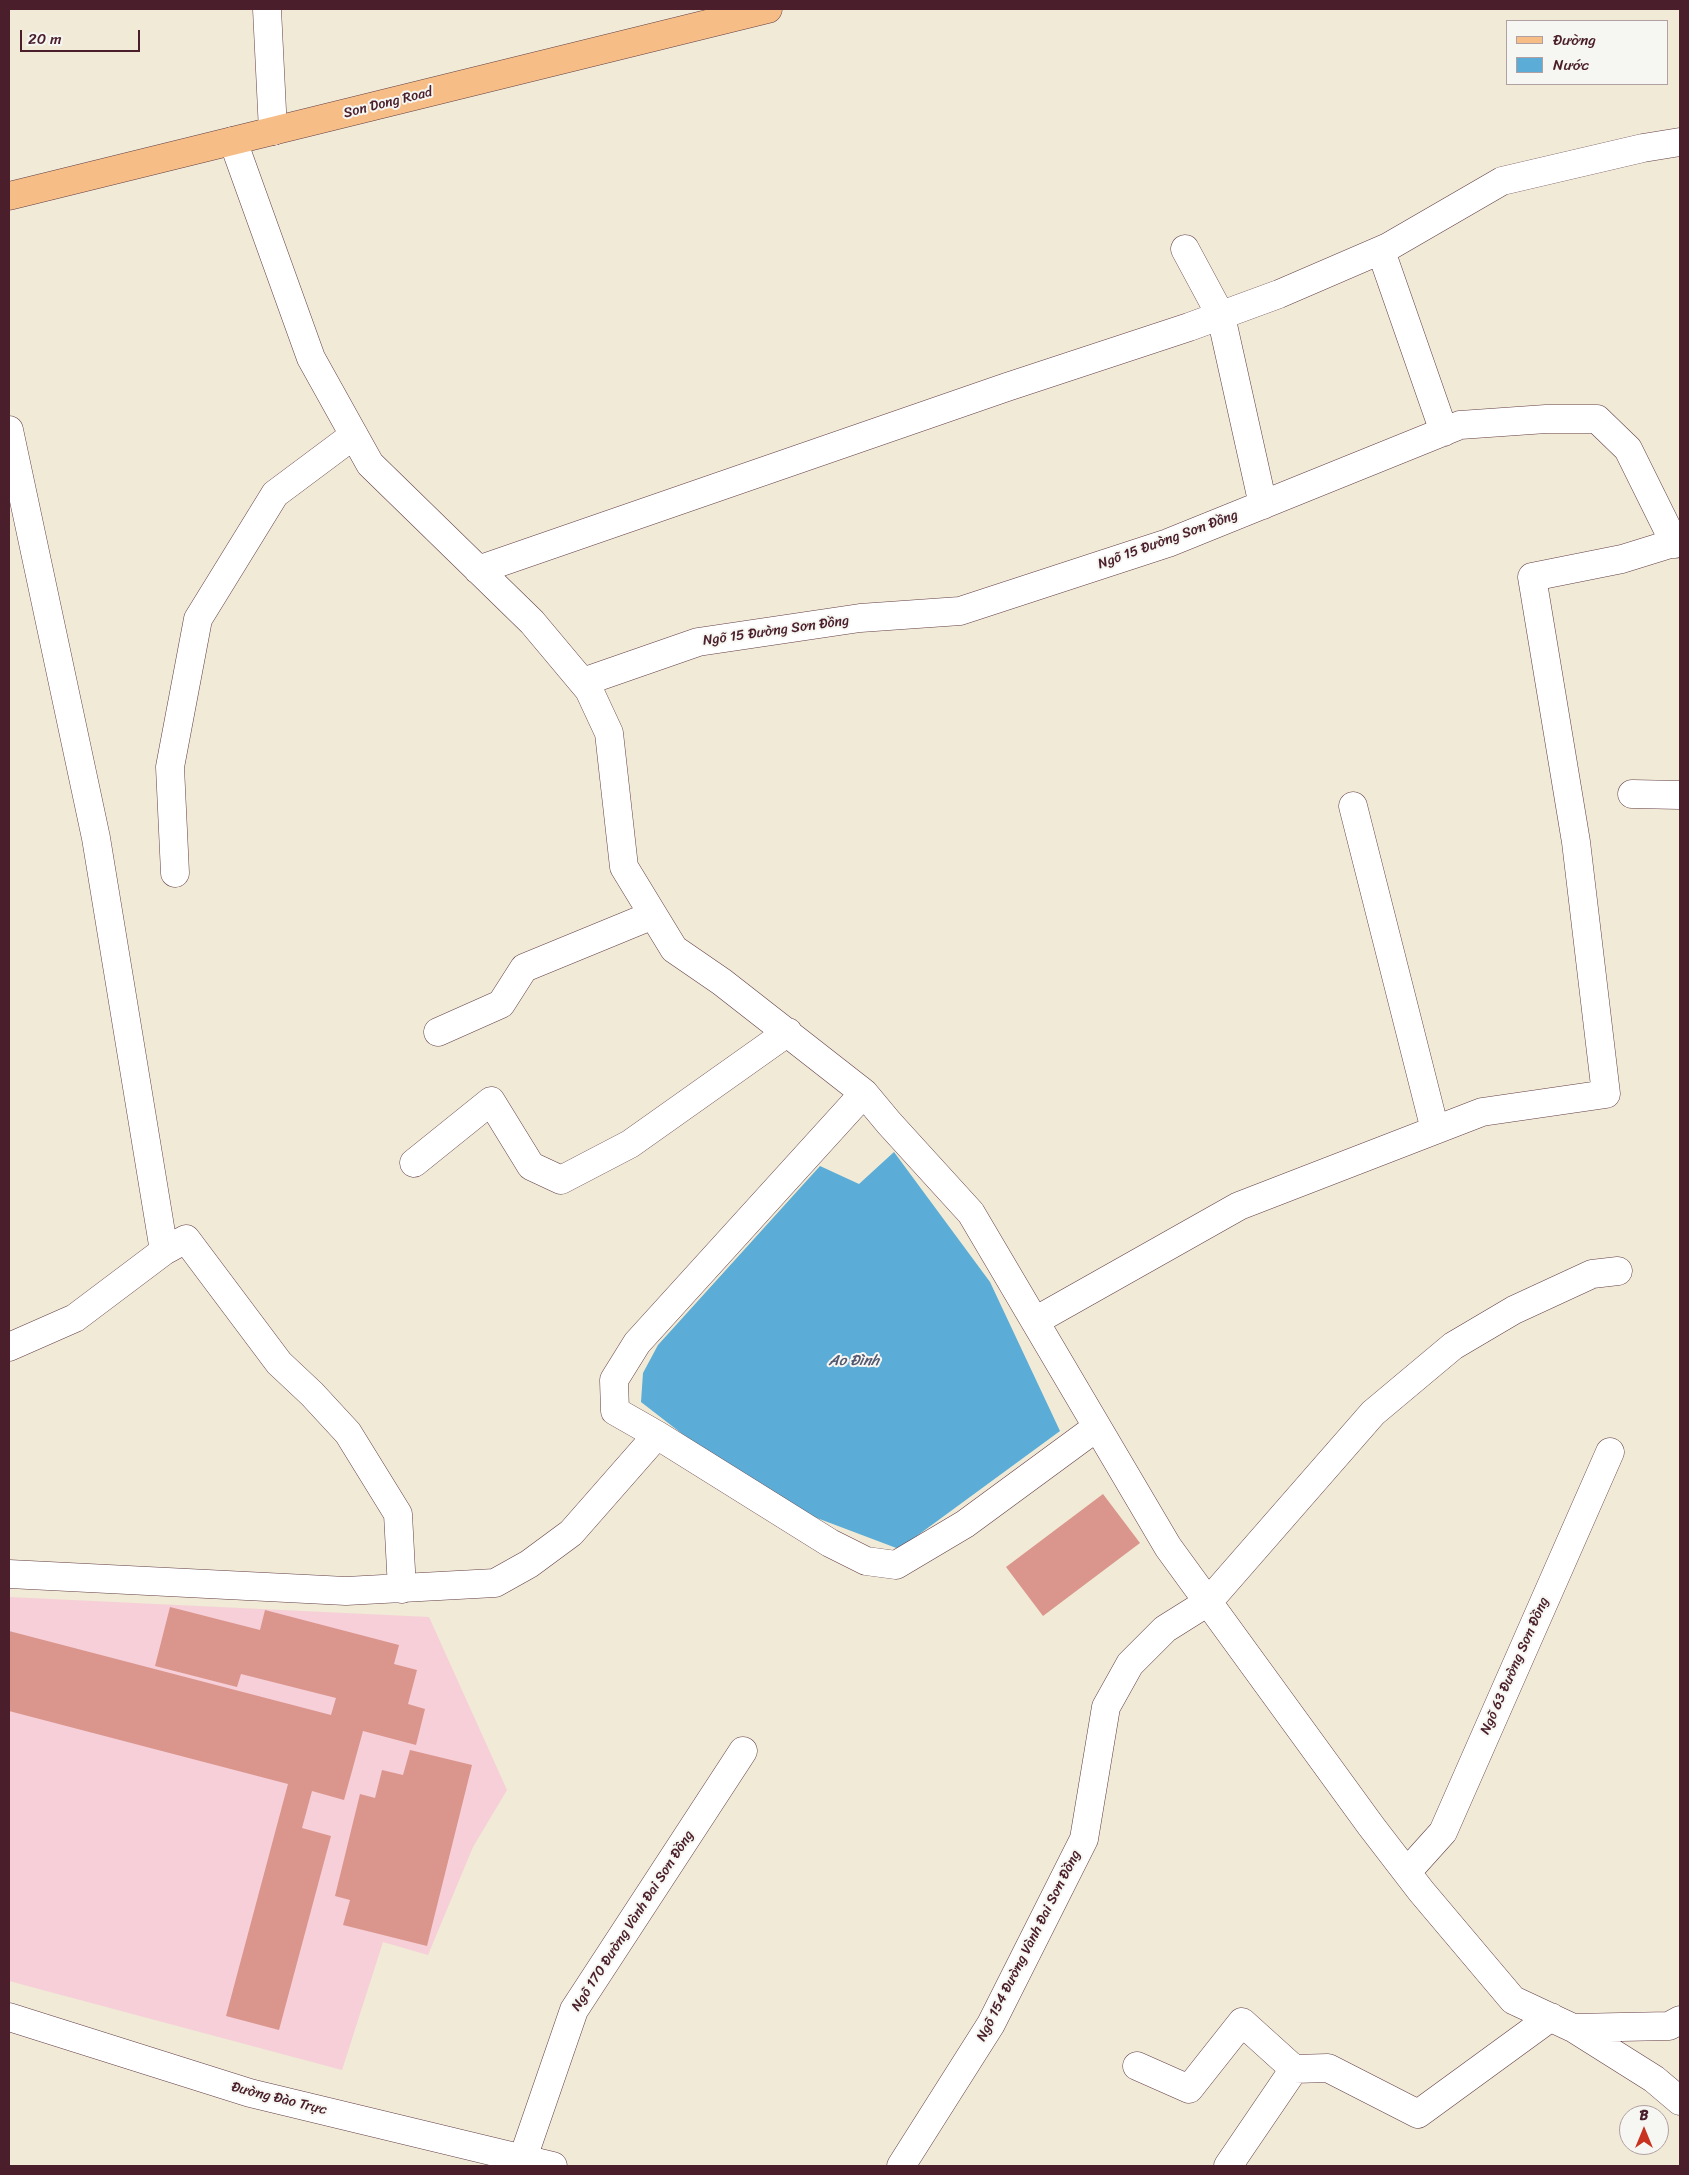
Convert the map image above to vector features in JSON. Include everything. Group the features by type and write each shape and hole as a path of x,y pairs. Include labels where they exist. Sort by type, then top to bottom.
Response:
{"main road":[{"name":"Son Dong Road","path":"9,196 768,9"}],"street":[{"path":"267,9 273,131"},
{"path":"233,141 311,358 370,464 532,622 589,690 608,733 624,867 674,949 722,982 788,1032 864,1093 971,1213 1168,1547 1371,1826 1513,2000 1562,2023 1654,2079 1680,2101"},
{"path":"478,570 1007,387 1221,316 1279,294 1381,251 1502,181 1643,148 1680,142"},
{"path":"1184,249 1221,316 1263,505"},
{"path":"1381,251 1444,432"},
{"name":"Ngõ 15 Đường Sơn Đồng","path":"583,682 698,642 860,618 960,611 1168,544 1460,425 1546,419 1596,419 1628,449 1678,543"},
{"path":"9,430 17,510 96,838 175,1245 279,1364 312,1394 348,1433 398,1514 402,1588"},
{"path":"175,874 170,766 198,619 275,494 354,435"},
{"path":"1035,1321 1239,1206 1482,1112 1606,1094 1576,842 1532,577 1622,559 1678,543"},
{"path":"1632,794 1680,794"},
{"path":"1353,806 1435,1130"},
{"path":"438,1032 501,1004 524,968 653,915"},
{"path":"414,1163 491,1101 531,1166 560,1180 630,1144 788,1032"},
{"path":"864,1093 637,1343 614,1380 615,1411 830,1543 866,1561 896,1565 965,1524 1097,1427"},
{"path":"9,1346 75,1318 175,1245"},
{"name":"Ngõ 154 Đường Vành Đai Sơn Đồng","path":"901,2166 991,2024 1084,1839 1106,1707 1130,1664 1165,1629 1208,1602 1373,1413 1453,1346 1514,1310 1592,1274 1618,1271"},
{"path":"9,1574 346,1590 495,1583 529,1564 570,1533 656,1435"},
{"name":"Ngõ 63 Đường Sơn Đồng","path":"1407,1872 1442,1832 1610,1452"},
{"name":"Ngõ 170 Đường Vành Đai Sơn Đồng","path":"522,2158 574,2010 743,1750"},
{"name":"Đường Đào Trực","path":"9,2018 250,2092 553,2166"},
{"path":"1136,2066 1189,2089 1242,2022 1294,2069 1328,2068 1418,2114 1562,2023 1669,2026 1680,2020"},
{"path":"1228,2166 1294,2069"}],"shaded area":[{"path":"9,1597 429,1617 507,1790 473,1847 428,1955 383,1942 342,2070 9,1981"}],"water":[{"name":"Ao Đình","path":"894,1152 990,1282 1060,1431 899,1549 801,1512 703,1450 641,1402 643,1373 658,1345 820,1166 859,1184"}],"building":[{"path":"1103,1494 1140,1543 1043,1616 1006,1567"},
{"path":"170,1607 260,1630 265,1610 399,1645 394,1664 417,1670 408,1704 425,1709 416,1745 363,1731 344,1800 312,1791 302,1828 331,1836 279,2030 226,2016 288,1784 9,1711 9,1631 331,1715 336,1698 241,1674 237,1687 155,1666"},
{"path":"410,1750 472,1765 427,1946 343,1925 350,1900 335,1896 360,1794 375,1798 382,1770 403,1775"}]}
